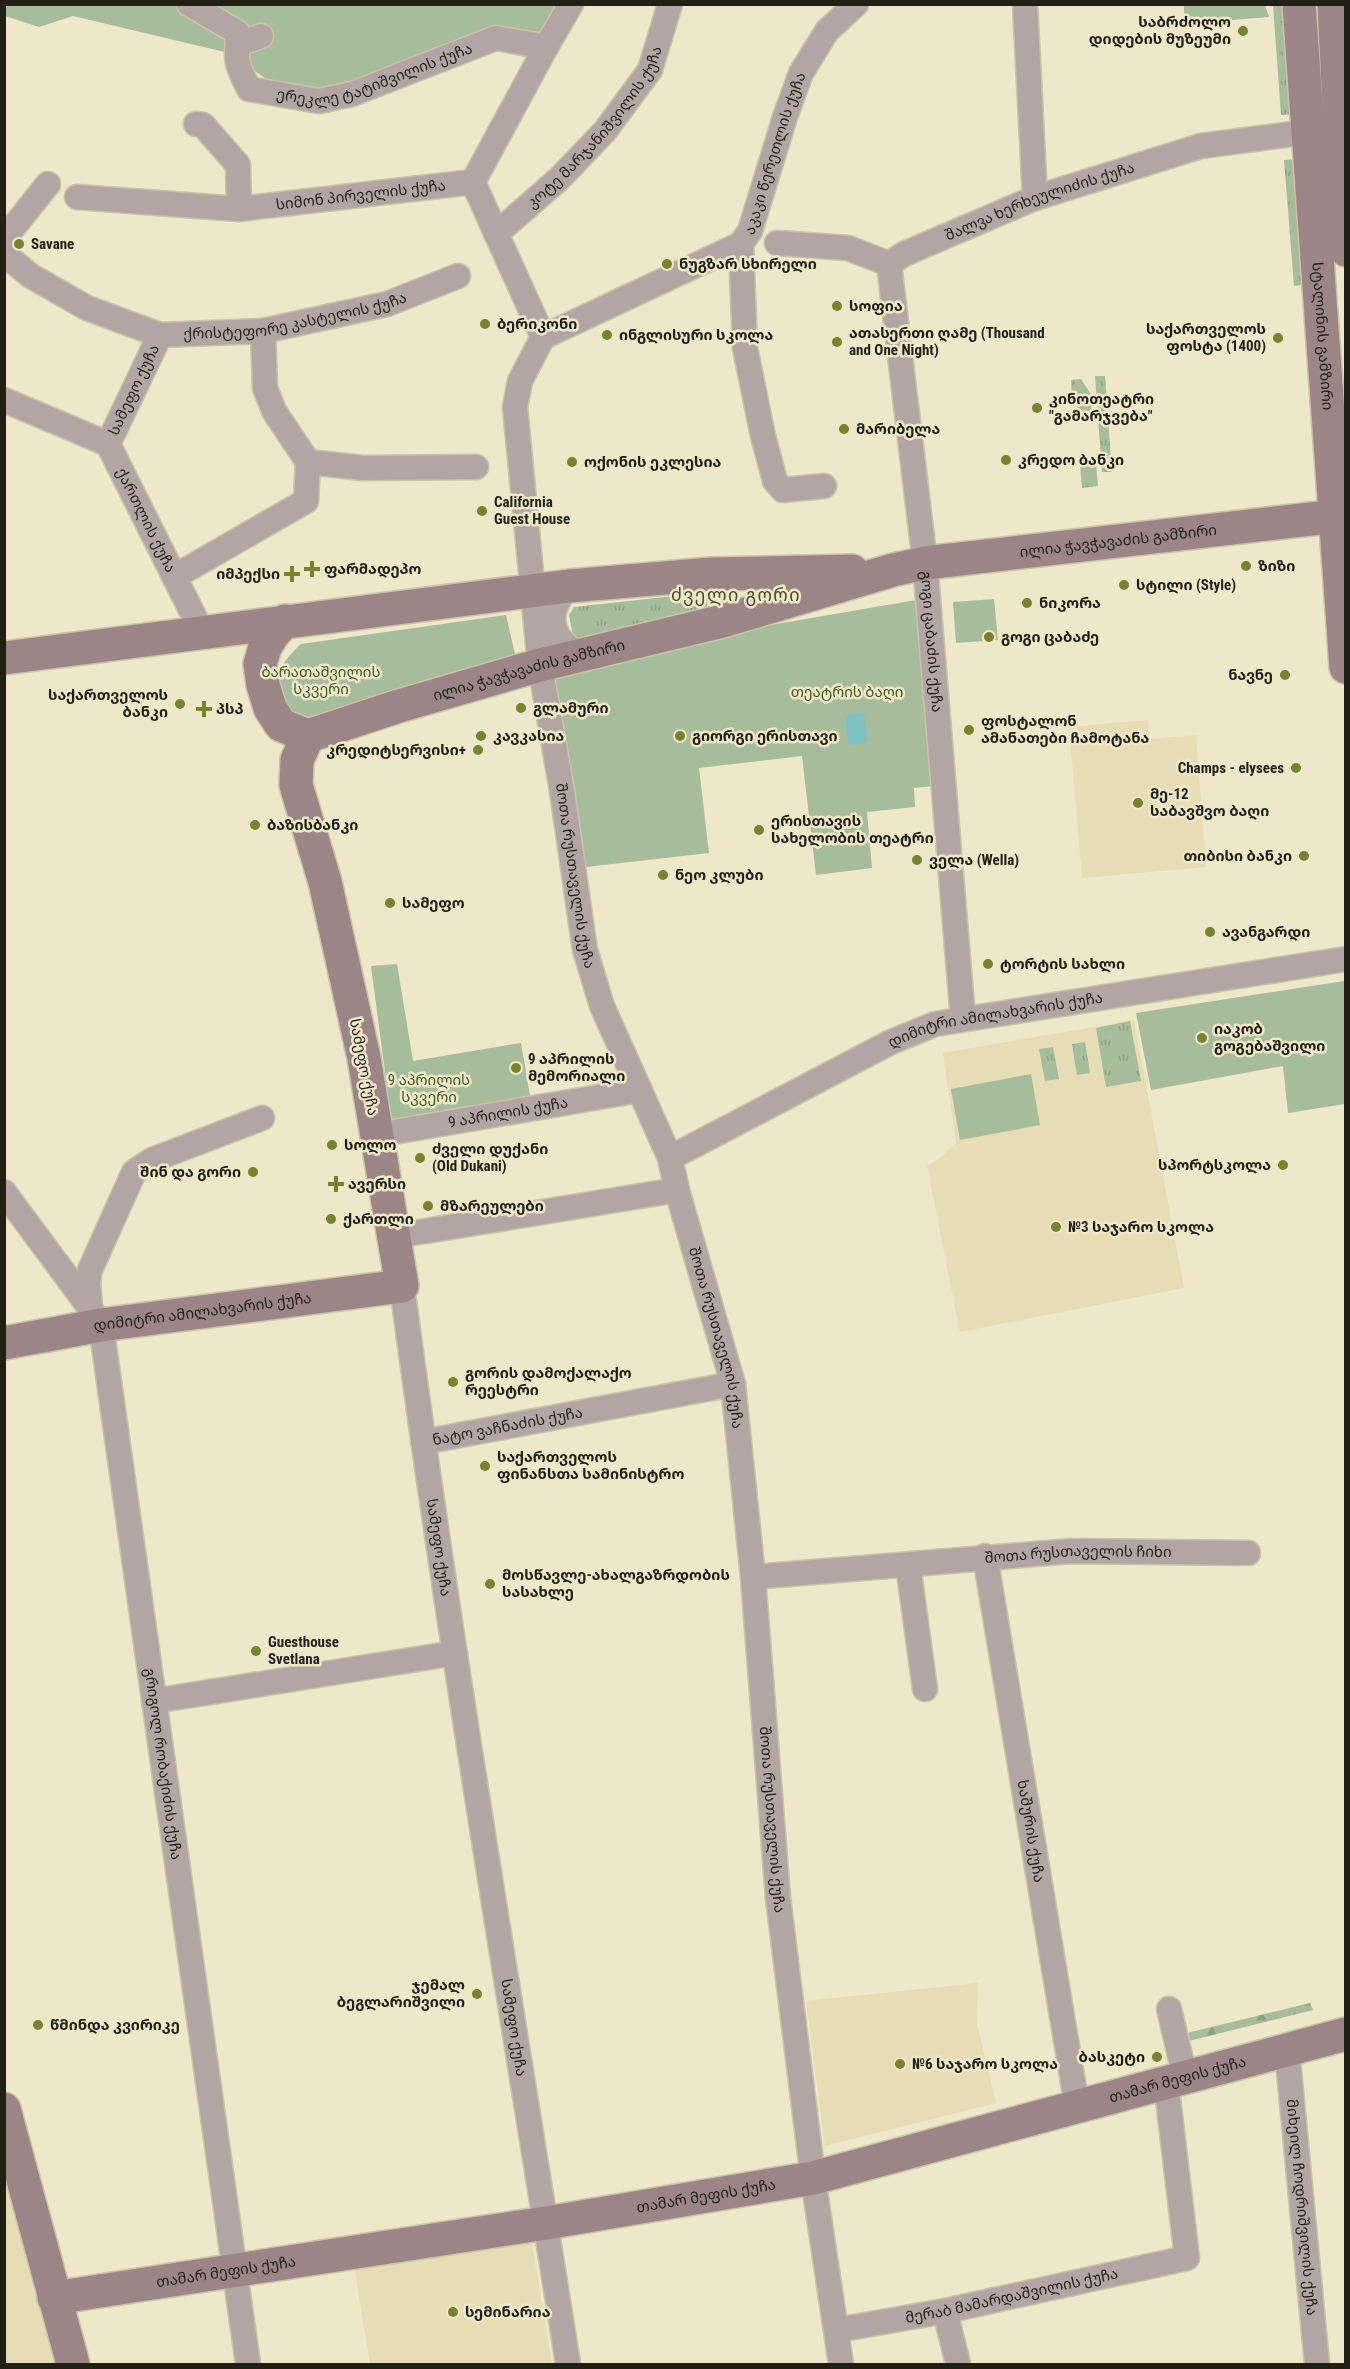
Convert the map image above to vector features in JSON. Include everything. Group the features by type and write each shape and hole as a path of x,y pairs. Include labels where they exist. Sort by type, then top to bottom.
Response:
{"main road":[{"name":"სტალინის გამზირი","path":"1299,4 1340,515 1346,667"},
{"path":"1334,4 1346,250"},
{"name":"ილია ჭავჭავაძის გამზირი","path":"308,736 399,706 540,665 723,621 893,570 925,563 1340,515"},
{"name":"ილია ჭავჭავაძის გამზირი","path":"4,657 569,586 712,574 893,570"},
{"path":"285,621 265,647 260,664 263,685 270,708 281,725 308,736"},
{"name":"სამეფო ქუჩა","path":"308,736 297,760 296,785 325,882 364,1058 402,1286"},
{"name":"დიმიტრი ამილახვარის ქუჩა","path":"4,1343 96,1317 402,1286"},
{"name":"თამარ მეფის ქუჩა","path":"54,2298 546,2223 813,2178 1346,2034"},
{"path":"4,2109 73,2364"}],"street":[{"path":"189,4 237,32 238,44 261,36"},
{"path":"543,337 473,182 571,4"},
{"name":"კოტე მარჯანიშვილის ქუჩა","path":"496,234 559,179 605,130 650,70 670,4"},
{"name":"აკაკი წერეთლის ქუჩა","path":"543,337 741,244 750,231 801,73 827,31 856,4"},
{"path":"1025,4 1035,198"},
{"name":"ერეკლე ტატიშვილის ქუჩა","path":"238,44 236,57 239,70 249,89 319,101 351,94 496,38 546,47"},
{"path":"196,124 203,125 238,165 239,209"},
{"name":"შალვა ხერხეულიძის ქუჩა","path":"889,264 904,254 1035,198 1201,146 1308,132"},
{"name":"სიმონ პირველის ქუჩა","path":"77,197 239,209 473,182"},
{"path":"4,238 48,183"},
{"path":"777,243 848,249 889,264"},
{"path":"741,244 745,348 763,436 776,481 783,490 824,486"},
{"name":"ქრისტეფორე კასტელის ქუჩა","path":"4,254 31,276 87,308 160,335 263,331 387,304 458,276"},
{"name":"გოგი ცაბაძის ქუჩა","path":"889,264 925,563 963,1019"},
{"path":"174,577 306,501 308,462 274,411 265,388 263,331"},
{"name":"სამეფო ქუჩა","path":"108,444 160,335"},
{"name":"შოთა რუსთაველის ქუჩა","path":"543,337 520,381 515,407 540,665 562,791 585,950 602,1006 670,1158 677,1190 733,1384 753,1577 778,1898 813,2178 841,2364"},
{"path":"4,400 108,444"},
{"name":"ქართლის ქუჩა","path":"108,444 202,632"},
{"path":"308,462 363,468 477,467"},
{"path":"569,586 557,599 552,615 555,632 565,646 580,655"},
{"name":"დიმიტრი ამილახვარის ქუჩა","path":"670,1158 889,1043 935,1024 1346,958"},
{"name":"9 აპრილის ქუჩა","path":"376,1135 638,1086"},
{"path":"96,1317 88,1282 90,1270 134,1172 152,1160 262,1118"},
{"path":"394,1236 677,1190"},
{"name":"გრიგოლ რობაქიძის ქუჩა","path":"10,1199 96,1317 154,1701 248,2364"},
{"name":"სამეფო ქუჩა","path":"402,1286 454,1653 568,2364"},
{"name":"ნატო ვაჩნაძის ქუჩა","path":"423,1442 733,1384"},
{"name":"შოთა რუსთაველის ჩიხი","path":"753,1577 908,1565 985,1556 1072,1551 1248,1552"},
{"name":"ხაშურის ქუჩა","path":"985,1556 1077,2106"},
{"path":"908,1565 925,1689"},
{"path":"154,1701 454,1653"},
{"path":"1169,2009 1175,2080"},
{"name":"მიხეილ ჩოდრიშვილის ქუჩა","path":"1287,2050 1317,2364"},
{"name":"მერაბ მამარდაშვილის ქუჩა","path":"837,2330 945,2311 1187,2258 1175,2080"},
{"path":"945,2311 958,2364"}],"shaded area":[{"name":"მე-12 საბავშვო ბაღი","path":"1148,720 1150,739 1196,735 1206,867 1082,878 1069,727"},
{"name":"№3 საჯარო სკოლა","path":"1134,1020 1184,1288 960,1332 927,1166 938,1160 956,1143 943,1053"},
{"name":"№6 საჯარო სკოლა","path":"978,1983 977,2024 996,2103 825,2146 806,2001"},
{"path":"4,2151 62,2364 5,2364"},
{"name":"სემინარია","path":"525,2235 532,2244 552,2364 370,2364 353,2260"}],"green space":[{"path":"5,4 557,5 545,32 495,30 337,89 272,83 229,53 73,16 39,27 5,16"},
{"path":"1184,5 1265,5 1269,17 1184,24"},
{"path":"1273,5 1283,5 1293,114 1281,115"},
{"path":"1298,159 1308,284 1294,286 1284,160"},
{"path":"1095,376 1105,376 1112,472 1102,472"},
{"path":"1081,379 1090,393 1092,413 1078,415 1076,397 1072,397 1071,380"},
{"path":"1096,463 1098,486 1082,488 1080,464"},
{"path":"701,593 708,599 707,608 581,640 576,639 573,635 569,615 574,607"},
{"path":"994,599 998,640 956,643 953,602"},
{"name":"თეატრის ბაღი","path":"916,600 934,786 914,788 915,807 867,812 872,868 816,875 802,756 699,768 709,853 586,867 549,671 753,628"},
{"name":"ბარათაშვილის სკვერი","path":"506,615 517,663 322,720 297,717 284,703 278,690 277,682 281,668 301,644"},
{"name":"9 აპრილის სკვერი","path":"397,964 413,1061 521,1043 531,1102 392,1125 371,966"},
{"path":"1344,981 1345,1104 1288,1113 1283,1066 1151,1090 1136,1013"},
{"path":"1130,1021 1141,1081 1106,1087 1096,1028"},
{"path":"1085,1042 1090,1073 1077,1075 1072,1044"},
{"path":"1053,1047 1059,1079 1045,1081 1039,1049"},
{"path":"1031,1074 1040,1125 960,1140 951,1089"},
{"path":"1310,2003 1313,2010 1189,2041 1187,2033"}],"water":[{"path":"864,713 868,742 849,745 845,716"}],"place":[{"name":"საბრძოლო დიდების მუზეუმი","path":"1243,31"},
{"name":"Savane","path":"19,244"},
{"name":"ნუგზარ სხირელი","path":"667,264"},
{"name":"სოფია","path":"837,306"},
{"name":"ბერიკონი","path":"485,324"},
{"name":"ინგლისური სკოლა","path":"607,335"},
{"name":"საქართველოს ფოსტა (1400)","path":"1278,338"},
{"name":"ათასერთი ღამე (Thousand and One Night)","path":"837,342"},
{"name":"კინოთეატრი \"გამარჯვება\"","path":"1037,408"},
{"name":"მარიბელა","path":"844,429"},
{"name":"კრედო ბანკი","path":"1006,460"},
{"name":"ოქონის ეკლესია","path":"572,462"},
{"name":"California Guest House","path":"482,511"},
{"name":"ზიზი","path":"1246,566"},
{"name":"ფარმადეპო","path":"312,569"},
{"name":"იმპექსი","path":"292,574"},
{"name":"სტილი (Style)","path":"1124,585"},
{"name":"ნიკორა","path":"1027,603"},
{"name":"გოგი ცაბაძე","path":"989,637"},
{"name":"ნავნე","path":"1285,675"},
{"name":"საქართველოს ბანკი","path":"180,704"},
{"name":"გლამური","path":"521,708"},
{"name":"პსპ","path":"204,709"},
{"name":"ფოსტალონ ამანათები ჩამოტანა","path":"969,730"},
{"name":"კავკასია","path":"481,736"},
{"name":"გიორგი ერისთავი","path":"680,736"},
{"name":"კრედიტსერვისი+","path":"478,750"},
{"name":"Champs - elysees","path":"1296,768"},
{"name":"მე-12 საბავშვო ბაღი","path":"1138,803"},
{"name":"ბაზისბანკი","path":"255,825"},
{"name":"ერისთავის სახელობის თეატრი","path":"759,830"},
{"name":"თიბისი ბანკი","path":"1304,856"},
{"name":"ველა (Wella)","path":"917,860"},
{"name":"ნეო კლუბი","path":"663,875"},
{"name":"სამეფო","path":"390,903"},
{"name":"ავანგარდი","path":"1210,932"},
{"name":"ტორტის სახლი","path":"988,964"},
{"name":"იაკობ გოგებაშვილი","path":"1202,1038"},
{"name":"9 აპრილის მემორიალი","path":"516,1068"},
{"name":"სოლო","path":"332,1145"},
{"name":"ძველი დუქანი (Old Dukani)","path":"420,1158"},
{"name":"სპორტსკოლა","path":"1283,1165"},
{"name":"შინ და გორი","path":"253,1172"},
{"name":"ავერსი","path":"336,1184"},
{"name":"მზარეულები","path":"428,1206"},
{"name":"ქართლი","path":"331,1219"},
{"name":"№3 საჯარო სკოლა","path":"1056,1227"},
{"name":"გორის დამოქალაქო რეესტრი","path":"453,1382"},
{"name":"საქართველოს ფინანსთა სამინისტრო","path":"485,1466"},
{"name":"მოსწავლე-ახალგაზრდობის სასახლე","path":"490,1584"},
{"name":"Guesthouse Svetlana","path":"256,1651"},
{"name":"ჯემალ ბეგლარიშვილი","path":"477,1994"},
{"name":"წმინდა კვირიკე","path":"38,2025"},
{"name":"ბასკეტი","path":"1157,2057"},
{"name":"№6 საჯარო სკოლა","path":"900,2064"},
{"name":"სემინარია","path":"453,2312"}],"district":[{"name":"ძველი გორი","path":"736,594"}]}
